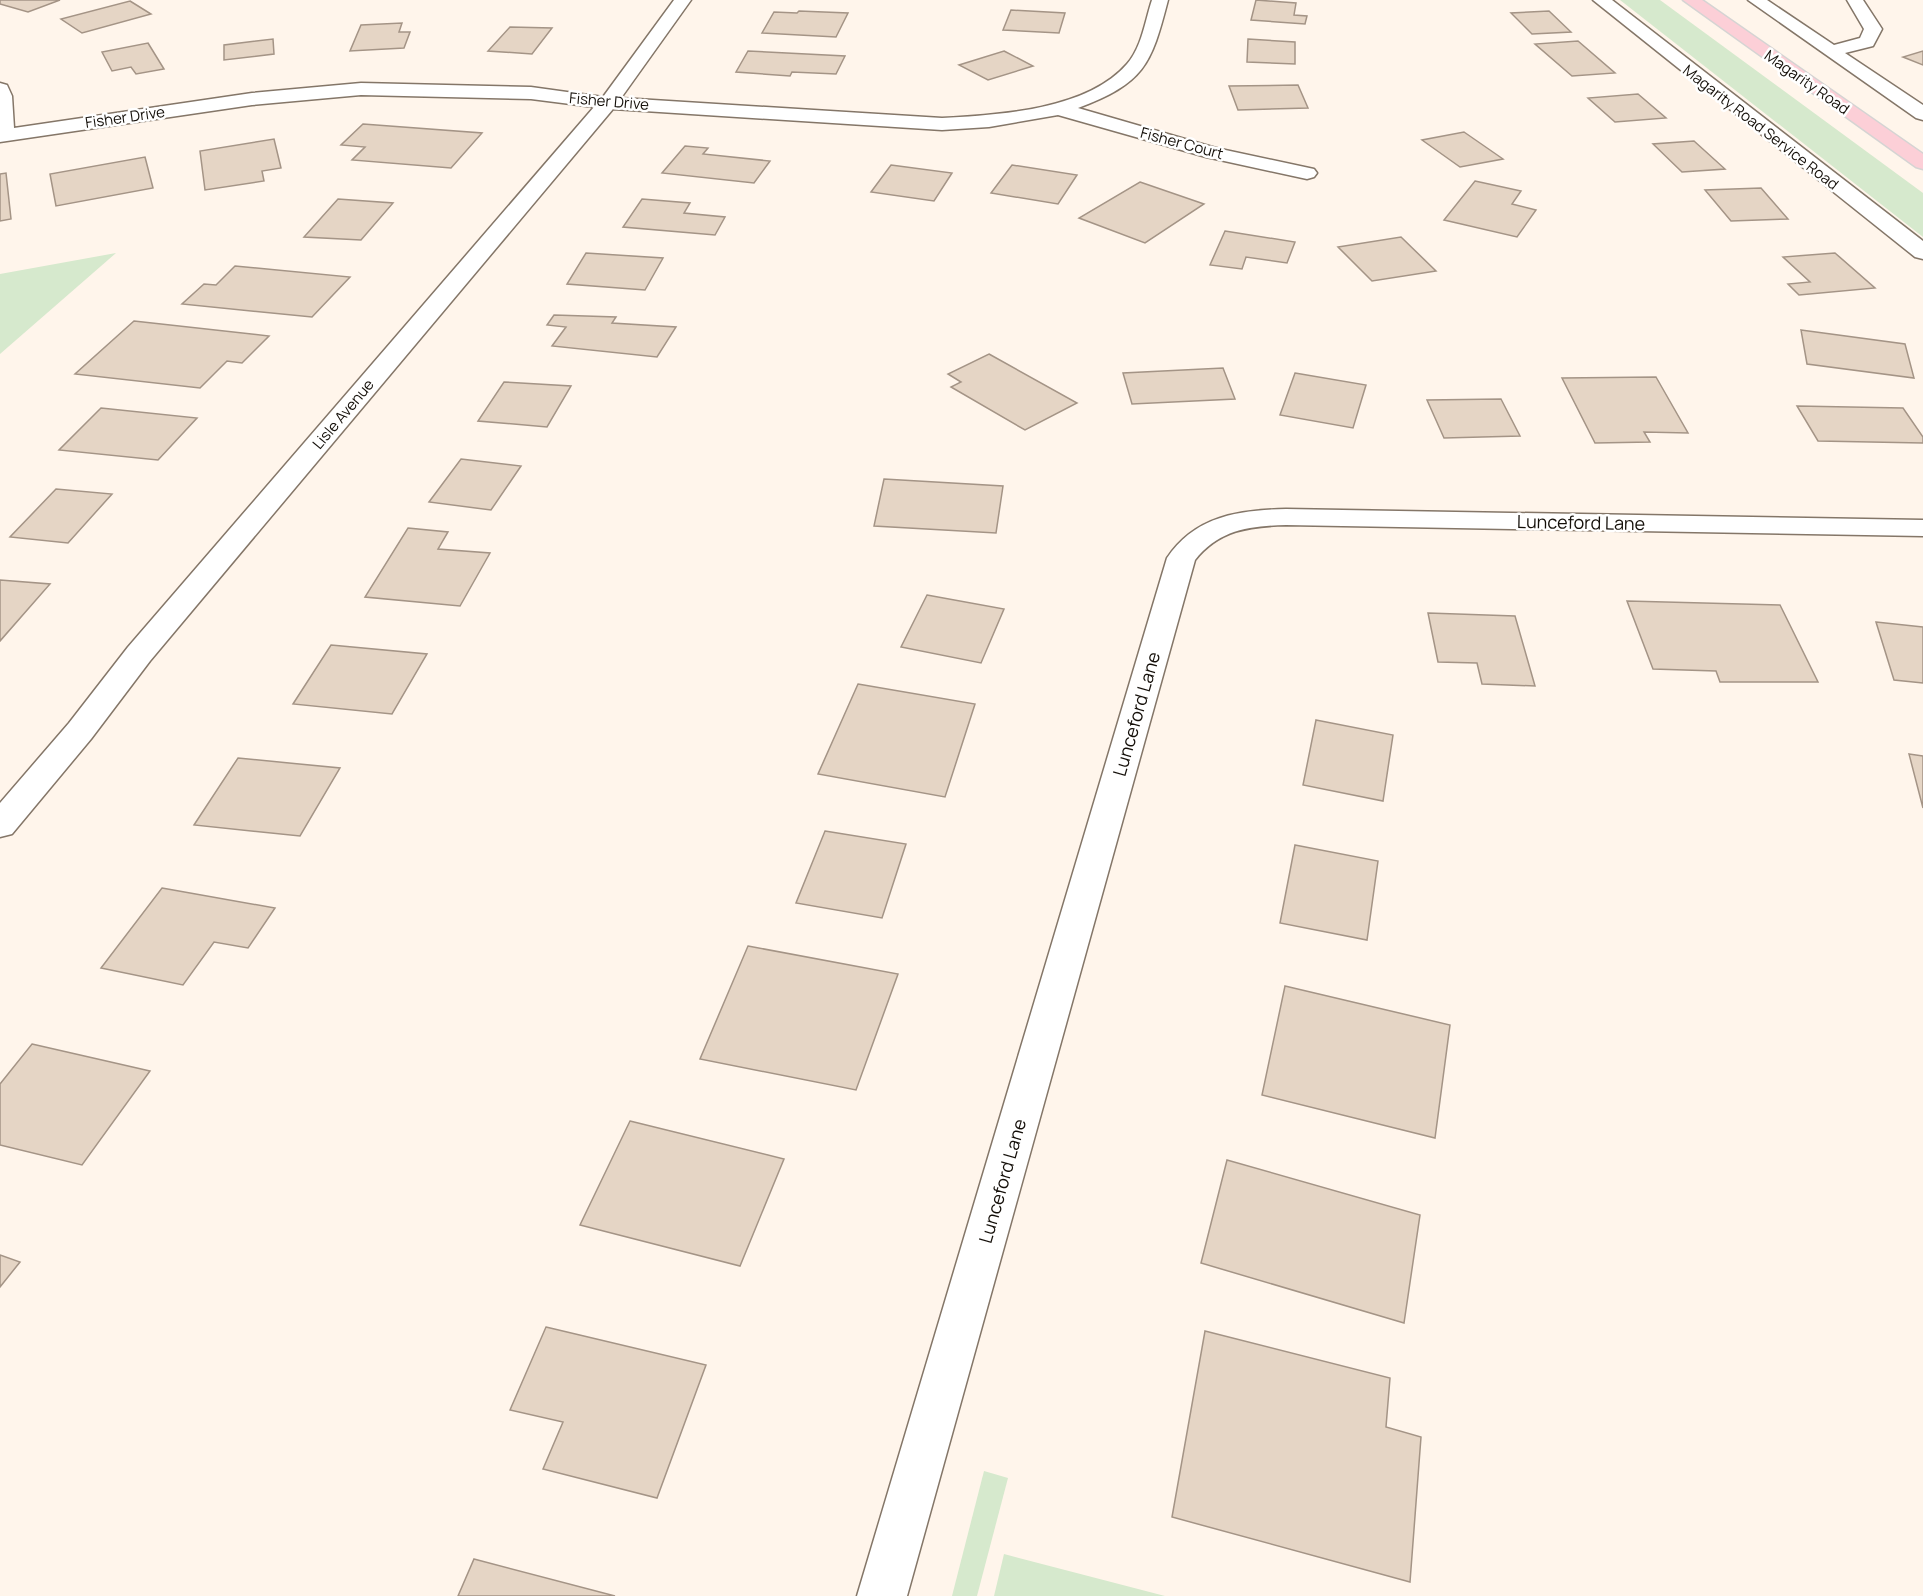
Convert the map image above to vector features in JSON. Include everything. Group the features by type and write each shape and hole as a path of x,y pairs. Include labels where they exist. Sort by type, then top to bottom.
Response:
{"main road":[{"name":"Magarity Road","path":"1691,0 1923,164"}],"street":[{"name":"Lisle Avenue","path":"0,825 80,731 139,654 608,103 682,0"},
{"name":"Fisher Drive","path":"3,135 230,102 326,91 371,89 531,93 608,103 942,124 989,121 1059,109 1107,89 1136,68 1147,47 1160,0"},
{"name":"Magarity Road Service Road","path":"1601,0 1923,252"},
{"path":"1756,0 1923,114"},
{"path":"1831,51 1867,42 1873,30 1855,0"},
{"path":"0,89 3,96 3,135"},
{"name":"Fisher Court","path":"1059,109 1213,153 1307,173"},
{"name":"Lunceford Lane","path":"882,1596 1181,558 1192,542 1211,530 1247,518 1286,517 1923,528"}],"green space":[{"path":"1620,0 1660,0 1923,193 1923,237"},
{"path":"116,253 0,354 0,274"},
{"path":"984,1471 1008,1478 977,1596 952,1596"},
{"path":"1004,1554 1165,1596 994,1596"}],"building":[{"path":"0,0 60,0 28,12 0,4"},
{"path":"1256,0 1296,3 1294,15 1307,16 1305,24 1251,20"},
{"path":"130,1 151,14 82,33 61,19"},
{"path":"1011,10 1065,13 1059,33 1003,30"},
{"path":"799,11 848,13 836,37 762,33 774,12 797,13"},
{"path":"1549,11 1571,32 1532,34 1511,13"},
{"path":"402,23 399,32 410,32 404,48 350,51 361,25"},
{"path":"510,27 552,28 532,54 488,51"},
{"path":"273,39 274,54 224,60 224,45"},
{"path":"1248,39 1295,42 1295,64 1247,62"},
{"path":"1578,41 1615,73 1572,76 1535,44"},
{"path":"148,43 164,69 136,74 131,67 112,71 102,52"},
{"path":"748,51 845,56 836,74 792,72 790,76 736,72"},
{"path":"1004,51 1033,66 988,80 959,65"},
{"path":"1923,51 1923,65 1903,57"},
{"path":"1298,85 1308,108 1238,110 1229,86"},
{"path":"1638,94 1666,118 1615,122 1588,98"},
{"path":"363,124 482,133 451,168 352,160 365,147 341,145"},
{"path":"1464,132 1503,159 1460,167 1422,140"},
{"path":"274,139 281,168 262,171 264,181 205,190 200,151"},
{"path":"1694,141 1725,169 1682,172 1653,144"},
{"path":"685,146 708,148 703,154 770,161 754,183 662,173"},
{"path":"145,157 153,188 56,206 50,174"},
{"path":"891,165 952,173 934,201 871,192"},
{"path":"1012,165 1077,175 1058,204 991,193"},
{"path":"6,173 11,219 0,221 0,174"},
{"path":"1475,181 1521,191 1512,204 1536,210 1517,237 1444,220"},
{"path":"1140,182 1204,204 1145,243 1079,218"},
{"path":"1761,188 1788,219 1731,221 1705,190"},
{"path":"338,199 393,203 361,240 304,237"},
{"path":"642,199 690,203 684,213 725,217 715,235 623,227"},
{"path":"1225,231 1295,242 1287,263 1246,257 1242,269 1210,265"},
{"path":"1401,237 1436,271 1372,281 1338,247"},
{"path":"586,253 663,258 645,290 567,284"},
{"path":"1835,253 1875,288 1799,295 1788,284 1810,282 1783,257"},
{"path":"235,266 350,277 312,317 182,304 204,284 216,285"},
{"path":"554,315 616,317 612,323 676,327 657,357 552,346 566,327 547,325"},
{"path":"134,321 269,336 242,363 227,361 200,388 75,374"},
{"path":"1801,330 1905,344 1914,378 1807,364"},
{"path":"989,354 1077,403 1025,430 951,387 961,382 948,374"},
{"path":"1223,368 1235,399 1132,404 1123,373"},
{"path":"1295,373 1366,385 1353,428 1280,415"},
{"path":"1656,377 1688,433 1644,432 1650,442 1595,443 1562,378"},
{"path":"504,382 571,386 547,427 478,421"},
{"path":"1501,399 1520,436 1444,438 1427,400"},
{"path":"1797,406 1903,408 1923,437 1923,443 1818,441"},
{"path":"101,408 197,418 158,460 59,450"},
{"path":"461,459 521,466 491,510 429,502"},
{"path":"884,479 1003,486 996,533 874,526"},
{"path":"56,489 112,494 68,543 10,537"},
{"path":"408,528 448,532 438,549 490,553 460,606 365,597"},
{"path":"0,580 50,584 0,641"},
{"path":"927,595 1004,609 981,663 901,647"},
{"path":"1627,601 1780,605 1818,682 1720,682 1716,671 1653,669"},
{"path":"1428,613 1515,616 1535,686 1482,684 1477,663 1438,662"},
{"path":"1876,622 1923,627 1923,683 1894,680"},
{"path":"331,645 427,654 392,714 293,704"},
{"path":"858,684 975,704 945,797 818,774"},
{"path":"1316,720 1393,735 1383,801 1303,785"},
{"path":"1909,754 1923,756 1923,808"},
{"path":"238,758 340,768 300,836 194,825"},
{"path":"825,831 906,844 882,918 796,903"},
{"path":"1295,845 1378,861 1367,940 1280,923"},
{"path":"162,888 275,908 248,948 214,942 183,985 101,968"},
{"path":"748,946 898,974 856,1090 700,1059"},
{"path":"1285,986 1450,1025 1435,1138 1262,1095"},
{"path":"32,1044 150,1071 82,1165 0,1145 0,1084"},
{"path":"630,1121 784,1159 740,1266 580,1225"},
{"path":"1227,1160 1420,1215 1404,1323 1201,1263"},
{"path":"0,1255 20,1262 0,1287"},
{"path":"546,1327 706,1365 657,1498 543,1469 563,1422 510,1410"},
{"path":"1205,1331 1390,1378 1386,1427 1421,1437 1410,1582 1172,1517"},
{"path":"474,1559 615,1596 458,1596"}]}
